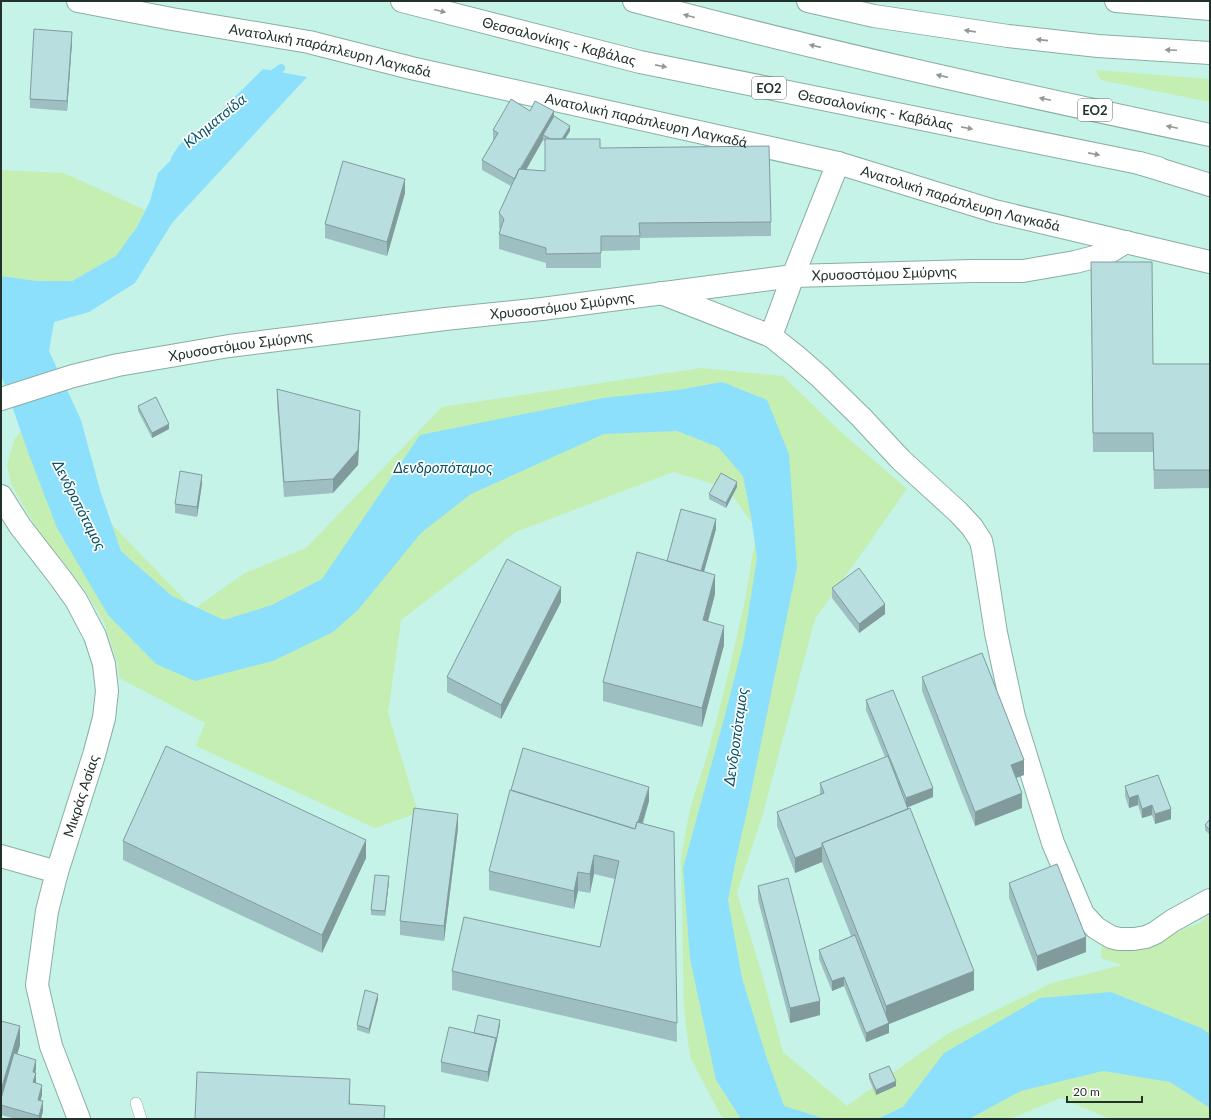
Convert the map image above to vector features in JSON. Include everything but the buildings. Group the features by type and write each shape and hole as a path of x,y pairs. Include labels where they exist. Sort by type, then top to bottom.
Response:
{"main road":[{"name":"Ανατολική παράπλευρη Λαγκαδά","path":"78,1 172,19 309,42 411,68 838,163 994,211 1210,262"},
{"name":"Θεσσαλονίκης - Καβάλας","path":"402,1 640,62 1139,163 1177,174 1210,180"},
{"name":"ΕΟ2","path":"634,1 718,24 972,83 1210,135"},
{"path":"808,1 874,16 1008,36 1098,46 1210,53"},
{"path":"1116,1 1210,9"},
{"path":"771,336 838,163"},
{"path":"1139,163 1210,185"},
{"name":"Χρυσοστόμου Σμύρνης","path":"1,399 73,376 118,365 229,346 445,319 542,309 793,276 1023,271 1075,262 1106,254 1126,242"},
{"path":"660,293 771,336 819,376 861,417 901,460 958,512 972,527 981,541 996,633 1014,717 1053,843 1083,914 1096,928 1111,937 1119,939 1134,939 1146,937 1155,933 1172,921 1210,900"},
{"name":"Μικράς Ασίας","path":"1,496 20,526 62,579 76,600 95,636 104,664 107,691 104,718 94,755 57,872 47,911 37,985 51,1046 79,1119"},
{"path":"1,856 57,872"}],"lane":[{"path":"136,1103 141,1119"}],"shaded area":[{"path":"1,1 1210,1 1210,1119 1,1119"}],"green space":[{"path":"1095,70 1210,79 1210,102 1101,80"},
{"path":"1,170 64,173 145,210 137,227 116,256 72,281 37,281 1,276"},
{"path":"701,368 783,376 839,430 907,489 815,619 762,817 737,893 762,974 783,1052 847,1106 947,1034 1052,983 1122,965 1101,958 1102,943 1148,944 1199,923 1210,915 1210,1119 1110,1119 1061,1098 1010,1119 726,1119 721,1116 690,1057 684,1009 681,858 690,808 707,756 726,683 744,605 757,530 727,488 673,472 516,532 401,620 388,713 418,813 375,828 196,746 205,723 119,678 118,665 104,622 83,587 41,536 11,484 7,465 14,440 21,431 194,609 245,573 306,548 442,407"}],"water":[{"name":"Δενδροπόταμος","path":"263,69 307,77 172,223 135,283 89,312 54,322 49,351 81,420 100,490 121,551 172,596 224,620 272,605 322,579 420,435 603,398 678,390 722,382 767,400 789,454 797,567 728,900 742,978 766,1056 784,1106 826,1119 741,1119 716,1080 690,959 683,868 744,640 757,558 743,476 718,447 677,431 604,434 471,494 421,533 358,610 333,632 273,661 195,681 156,664 108,615 57,528 29,455 1,374 1,276 37,281 72,281 116,256 137,227 150,201 158,173"},
{"path":"1111,992 1201,1028 1210,1034 1210,1108 1170,1082 1103,1071 1021,1091 969,1119 877,1119 903,1107 944,1053 1040,998"}],"waterway":[{"name":"Κληματσίδα","path":"268,78 281,68"},
{"name":"Κληματσίδα","path":"175,159 182,148 198,134"}]}
